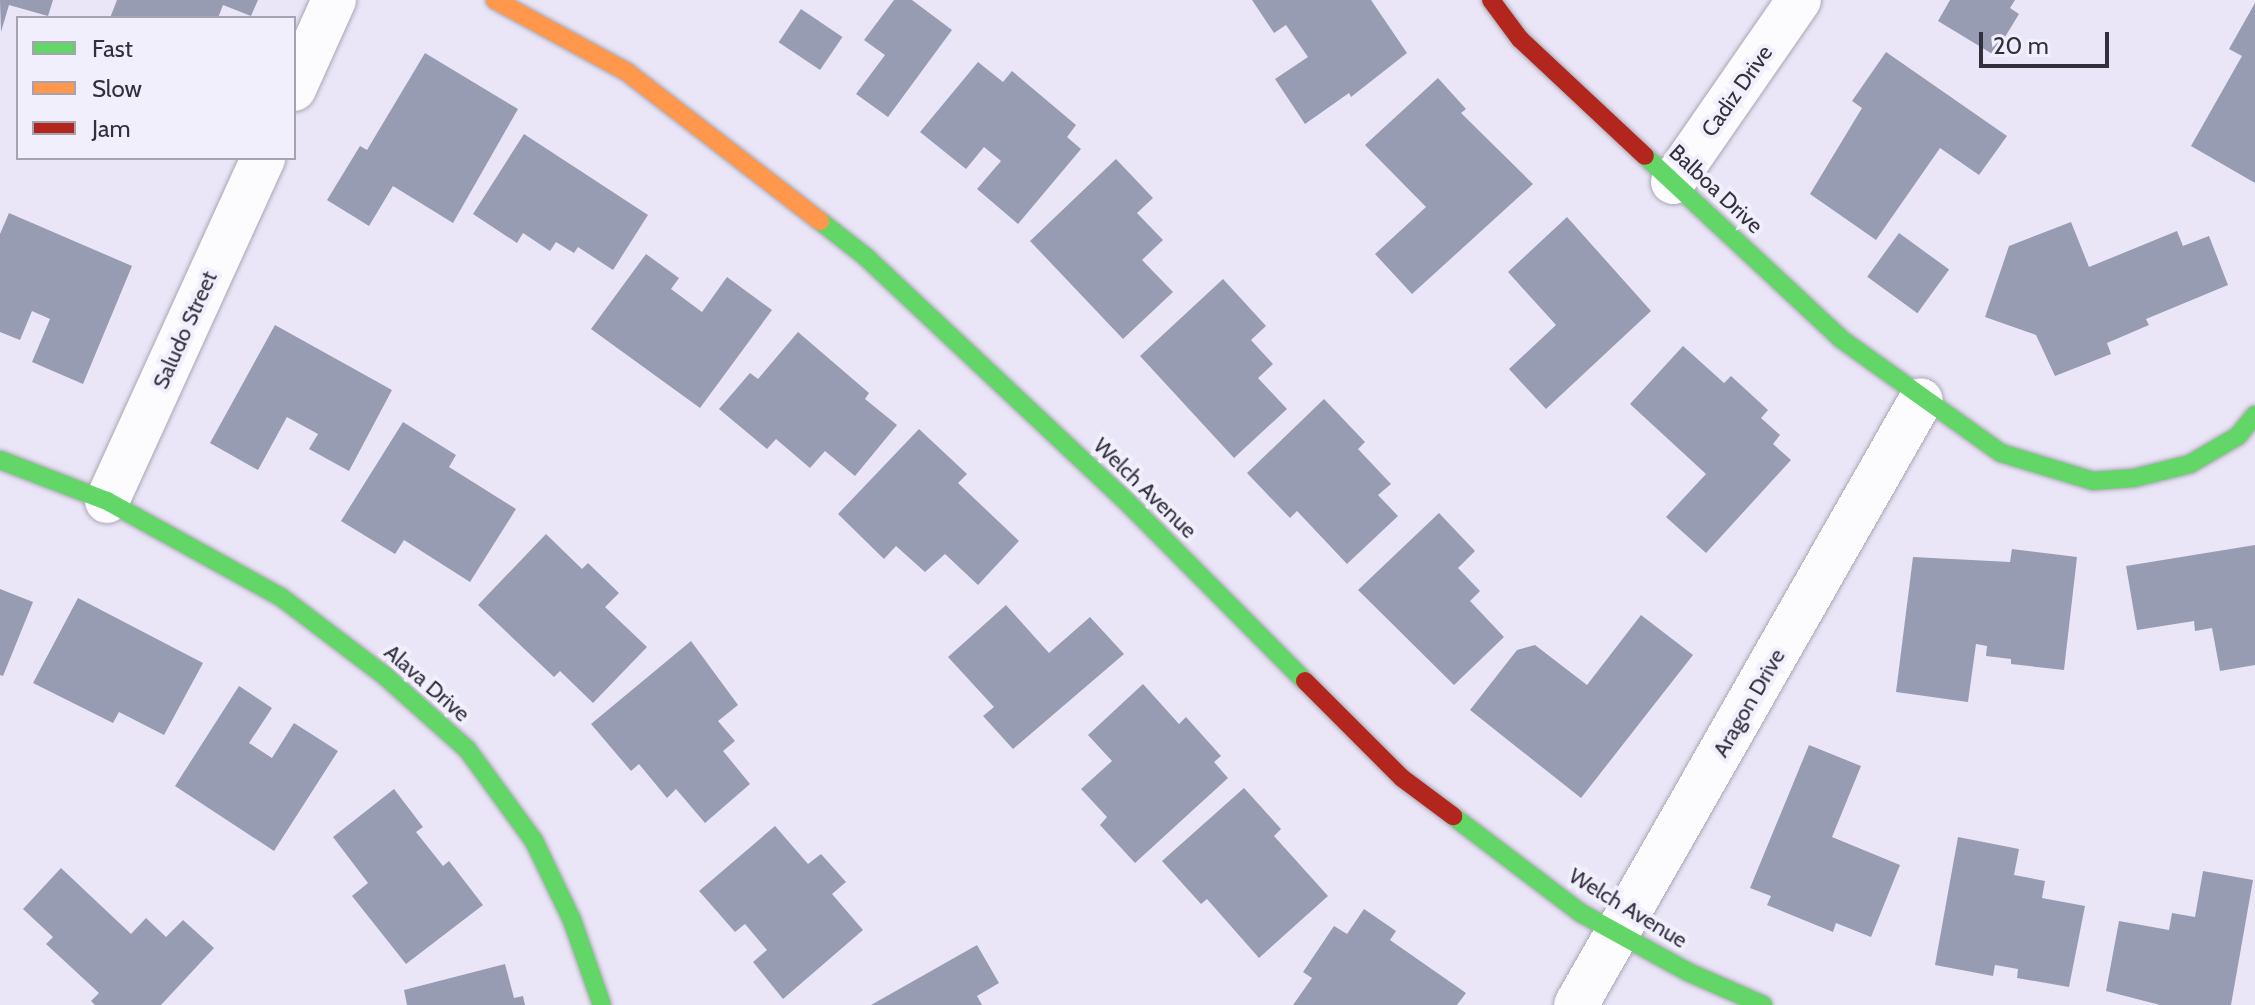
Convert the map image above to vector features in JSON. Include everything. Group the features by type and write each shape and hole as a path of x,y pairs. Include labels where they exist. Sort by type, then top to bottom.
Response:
{"street":[{"path":"296,85 334,0"},
{"name":"Welch Avenue","path":"495,0 627,72 866,257 1126,501 1402,778 1581,913 1763,1005"},
{"name":"Balboa Drive","path":"1491,0 1520,39 1841,339 1921,400 2001,453 2093,481 2134,478 2190,464 2238,436 2255,415"},
{"name":"Cadiz Drive","path":"1673,182 1799,0"},
{"name":"Saludo Street","path":"107,501 262,160"},
{"name":"Aragon Drive","path":"1576,1005 1921,400"},
{"name":"Alava Drive","path":"0,460 107,501 281,597 385,676 467,749 534,841 572,920 602,1005"}],"building":[{"path":"0,0 53,0 48,16 9,5 1,32"},
{"path":"117,0 258,0 251,16 223,5 219,16 111,16"},
{"path":"894,0 912,0 952,30 888,117 856,94 885,55 864,40"},
{"path":"1252,0 1371,0 1407,53 1351,97 1349,93 1305,124 1275,79 1308,57 1286,25 1274,33"},
{"path":"1950,0 2015,0 2010,8 2019,14 1994,55 1938,21"},
{"path":"2255,3 2255,183 2191,146 2242,56 2229,49"},
{"path":"801,9 842,37 820,70 779,42"},
{"path":"1886,52 2007,136 1979,175 1940,148 1876,240 1810,194 1862,108 1852,101"},
{"path":"425,53 518,109 453,223 393,186 369,226 327,200 360,146 367,150"},
{"path":"978,62 1003,82 1012,71 1076,125 1067,137 1081,149 1018,224 977,189 1001,161 984,147 966,169 920,132"},
{"path":"1438,78 1466,109 1461,113 1533,184 1412,294 1375,254 1426,207 1365,145"},
{"path":"524,134 648,215 613,270 578,247 574,253 556,242 550,251 523,233 517,243 473,214"},
{"path":"1116,159 1153,198 1137,213 1163,240 1142,260 1173,292 1123,339 1030,241"},
{"path":"9,213 132,266 83,384 32,362 50,319 32,311 20,340 0,332 0,234"},
{"path":"1567,217 1651,311 1546,409 1509,369 1556,325 1508,272"},
{"path":"2071,222 2089,267 2177,231 2183,246 2209,236 2228,285 2146,319 2149,325 2107,343 2111,354 2055,376 2036,335 1985,317 2009,246"},
{"path":"1899,233 1949,269 1917,313 1867,277"},
{"path":"646,254 679,278 671,289 702,312 727,277 772,310 700,408 591,329"},
{"path":"1223,279 1266,326 1251,340 1273,364 1258,378 1287,409 1234,458 1140,356"},
{"path":"275,325 392,390 349,471 309,449 318,434 287,417 258,470 210,443"},
{"path":"798,332 869,393 865,399 897,425 855,476 825,451 810,468 776,439 767,449 719,409 750,373 758,379"},
{"path":"1683,346 1724,383 1731,376 1768,410 1761,418 1780,435 1773,444 1791,460 1706,553 1666,517 1706,474 1630,404"},
{"path":"1324,399 1365,442 1358,449 1391,484 1378,495 1398,516 1347,564 1297,511 1290,518 1247,473"},
{"path":"403,422 456,455 449,467 516,509 470,582 404,540 395,554 341,521"},
{"path":"919,429 967,474 958,483 1019,541 978,585 945,554 925,572 896,546 884,559 838,514"},
{"path":"1439,513 1475,551 1458,568 1480,591 1470,601 1504,637 1454,685 1358,590"},
{"path":"546,534 582,569 588,563 619,593 605,607 647,647 593,703 560,671 554,677 478,605"},
{"path":"2255,545 2255,665 2220,671 2212,628 2195,631 2194,621 2137,630 2126,566"},
{"path":"2012,549 2077,557 2064,670 2011,664 2011,659 1986,656 1987,646 1976,644 1968,702 1896,692 1913,557 2010,562"},
{"path":"0,589 33,602 3,676 0,675"},
{"path":"78,598 203,663 164,735 119,712 113,723 33,683"},
{"path":"1006,605 1049,653 1090,617 1124,654 1013,749 983,716 994,707 948,657"},
{"path":"1641,615 1693,655 1581,798 1470,710 1517,650 1535,645 1587,685"},
{"path":"691,641 738,705 718,721 735,741 723,751 750,784 705,823 676,789 667,798 639,764 631,771 591,724"},
{"path":"1143,684 1179,724 1186,717 1221,756 1214,762 1228,778 1135,863 1100,825 1107,817 1081,789 1112,761 1088,735"},
{"path":"239,686 272,708 249,743 272,758 294,723 338,751 274,851 175,786"},
{"path":"1809,745 1861,766 1832,837 1900,865 1871,937 1836,923 1833,932 1767,905 1771,896 1750,888"},
{"path":"1244,788 1281,829 1274,836 1328,896 1259,958 1207,899 1201,904 1162,861"},
{"path":"394,789 423,827 416,832 443,866 449,861 483,905 406,964 352,896 368,883 333,837"},
{"path":"775,826 808,864 821,854 846,882 832,894 863,930 783,999 753,962 767,950 745,924 735,932 699,891"},
{"path":"1958,837 2019,849 2014,875 2045,881 2042,898 2085,906 2069,987 2017,978 2018,969 1995,965 1993,976 1935,965"},
{"path":"61,868 131,934 146,918 166,937 183,920 214,948 161,1005 95,1005 91,1001 99,993 46,944 53,937 23,909"},
{"path":"2203,871 2253,880 2231,1005 2160,1005 2106,991 2119,921 2169,930 2172,913 2195,917"},
{"path":"1364,909 1396,931 1390,940 1466,993 1457,1005 1293,1005 1312,978 1303,972 1334,926 1347,934"},
{"path":"977,945 999,983 977,996 982,1005 871,1005"},
{"path":"505,964 514,998 523,996 525,1005 407,1005 404,990"}],"traffic: fast":[{"path":"1645,156 1841,339 2001,453 2093,481 2134,478 2190,464 2238,436 2255,415"},
{"path":"820,221 866,257 1126,501 1305,681"},
{"path":"0,460 107,501 281,597 385,676 467,749 534,841 572,920 602,1005"},
{"path":"1453,816 1581,913 1688,972 1763,1005"}],"traffic: slow":[{"path":"495,0 627,72 820,221"}],"traffic: jam":[{"path":"1491,0 1520,39 1645,156"},
{"path":"1305,681 1402,778 1453,816"}]}
